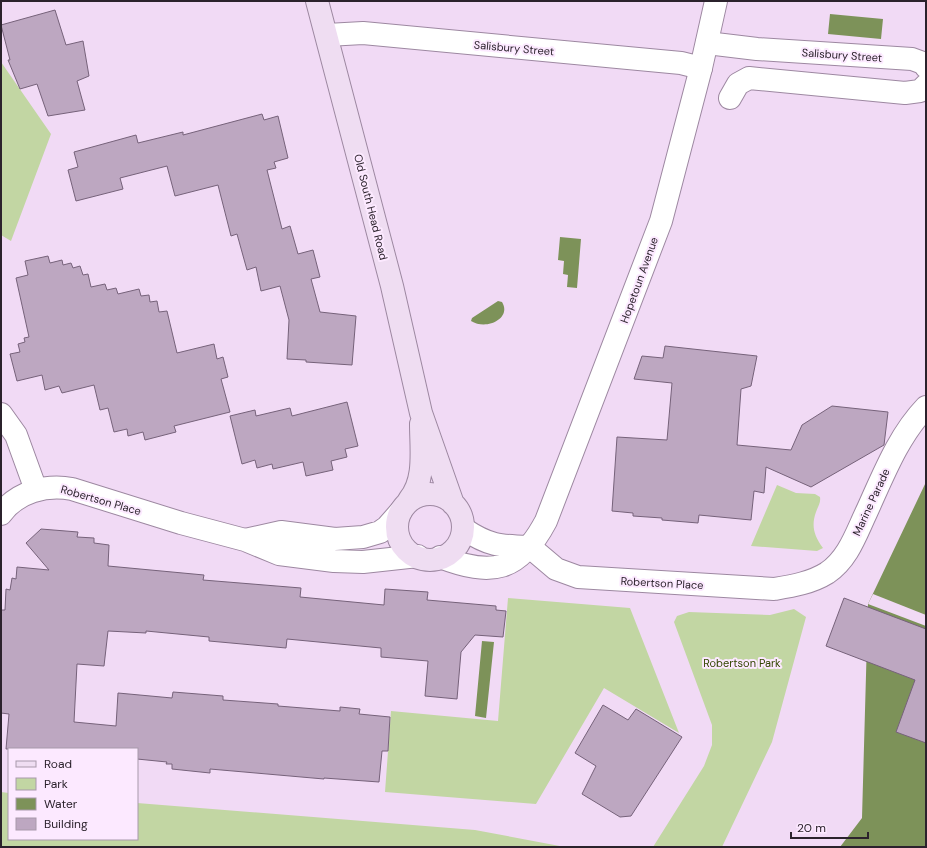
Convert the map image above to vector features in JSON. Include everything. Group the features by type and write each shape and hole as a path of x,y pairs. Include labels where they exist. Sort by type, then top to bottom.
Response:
{"main road":[{"name":"Old South Head Road","path":"317,1 392,286 421,413 453,504"},
{"name":"Old South Head Road","path":"405,505 416,491 420,482 421,413"},
{"path":"432,494 453,504 461,515 464,529 456,548 440,557 418,556 407,549 399,538 397,526 405,505 417,496 432,494"}],"street":[{"name":"Hopetoun Avenue","path":"440,557 468,567 481,569 498,568 510,564 530,547 540,532 555,500 648,258 667,198 701,68 716,1"},
{"name":"Salisbury Street","path":"327,35 362,33 681,63 701,68"},
{"name":"Salisbury Street","path":"707,43 757,49 912,60 923,63 926,67"},
{"path":"730,98 740,82 749,78 906,93 917,92 926,85"},
{"name":"Marine Parade","path":"804,582 827,573 845,555 908,429 926,407"},
{"path":"1,414 16,435 36,490 13,503 1,514"},
{"name":"Robertson Place","path":"36,490 57,487 72,489 181,523 245,540 279,554 334,561 363,562 418,556"},
{"name":"Robertson Place","path":"245,540 281,532 335,539 358,537 380,532 387,527 405,505"},
{"path":"464,529 488,544 530,547"},
{"name":"Robertson Place","path":"530,547 556,569 578,577 774,589 804,582"}],"green space":[{"path":"1,62 51,134 11,241 1,235"},
{"path":"777,485 796,493 815,494 820,497 820,503 814,517 814,531 823,548 817,551 751,546"},
{"path":"508,598 630,608 679,733 604,688 536,804 385,792 391,711 498,721"},
{"name":"Robertson Park","path":"794,609 806,617 772,742 722,847 653,847 704,766 712,745 712,725 674,622 677,616 689,612 770,615"},
{"path":"1,792 8,793 8,840 138,840 138,803 475,830 565,847 1,847"}],"water":[{"path":"830,14 883,19 881,39 828,34"},
{"path":"560,237 581,239 577,288 567,287 568,275 563,274 564,261 558,260"},
{"path":"498,301 502,302 504,308 504,313 501,318 490,324 477,324 471,321 472,318"},
{"path":"926,482 926,847 840,847 862,818 868,604"},
{"path":"482,641 494,642 486,718 475,716"}],"pier":[{"path":"873,594 926,615 926,626 868,604"}],"building":[{"path":"55,10 66,45 83,41 89,76 77,81 85,110 48,116 37,84 20,89 8,60 10,60 1,25"},
{"path":"262,114 264,120 278,116 288,158 274,162 276,168 267,170 282,229 290,226 298,254 313,250 320,277 311,279 320,312 356,316 352,365 306,362 306,360 287,359 289,320 280,286 261,291 256,267 247,270 237,234 231,236 218,185 175,196 167,166 120,178 123,189 76,201 68,170 78,167 74,152 136,135 138,143 183,132 183,135"},
{"path":"48,256 50,263 62,260 63,265 71,263 73,268 80,266 83,275 88,274 91,287 105,284 107,290 116,288 118,294 139,289 141,296 149,295 150,302 157,301 159,312 167,311 177,353 214,344 217,359 223,357 228,377 221,379 230,412 174,426 176,432 145,440 143,432 128,436 127,429 114,432 108,408 100,410 94,385 62,393 59,386 45,390 42,375 17,381 10,354 20,352 18,344 25,342 24,338 29,337 16,278 28,275 25,261"},
{"path":"665,346 757,356 751,386 741,389 737,445 791,450 802,425 832,406 888,412 884,445 811,487 766,467 764,493 754,491 751,520 699,515 698,523 633,516 633,513 612,511 617,437 667,440 672,383 634,379 642,356 663,358"},
{"path":"347,402 358,446 345,449 347,457 331,461 333,470 306,476 303,462 273,469 272,464 257,468 255,460 242,464 230,416 255,410 256,416 290,408 292,416"},
{"path":"41,529 78,532 77,537 94,538 94,543 109,545 108,566 204,575 203,580 301,588 300,597 384,605 385,589 428,592 427,600 496,606 496,610 506,611 503,637 475,635 461,652 457,699 425,696 428,661 381,657 381,648 287,639 286,648 209,641 209,637 146,631 146,633 108,631 104,666 77,664 74,722 116,726 118,693 172,698 173,692 223,696 223,700 278,704 278,706 340,711 340,707 360,709 359,714 390,717 388,751 382,751 379,782 324,779 210,769 210,773 172,769 172,764 166,764 167,762 138,759 138,748 6,749 9,714 1,713 1,610 5,610 6,589 10,590 12,578 16,579 17,567 49,570 26,543"},
{"path":"844,598 926,629 926,743 896,732 915,680 826,646"},
{"path":"603,705 628,720 636,709 682,737 631,816 620,817 582,794 596,766 575,753"}]}
